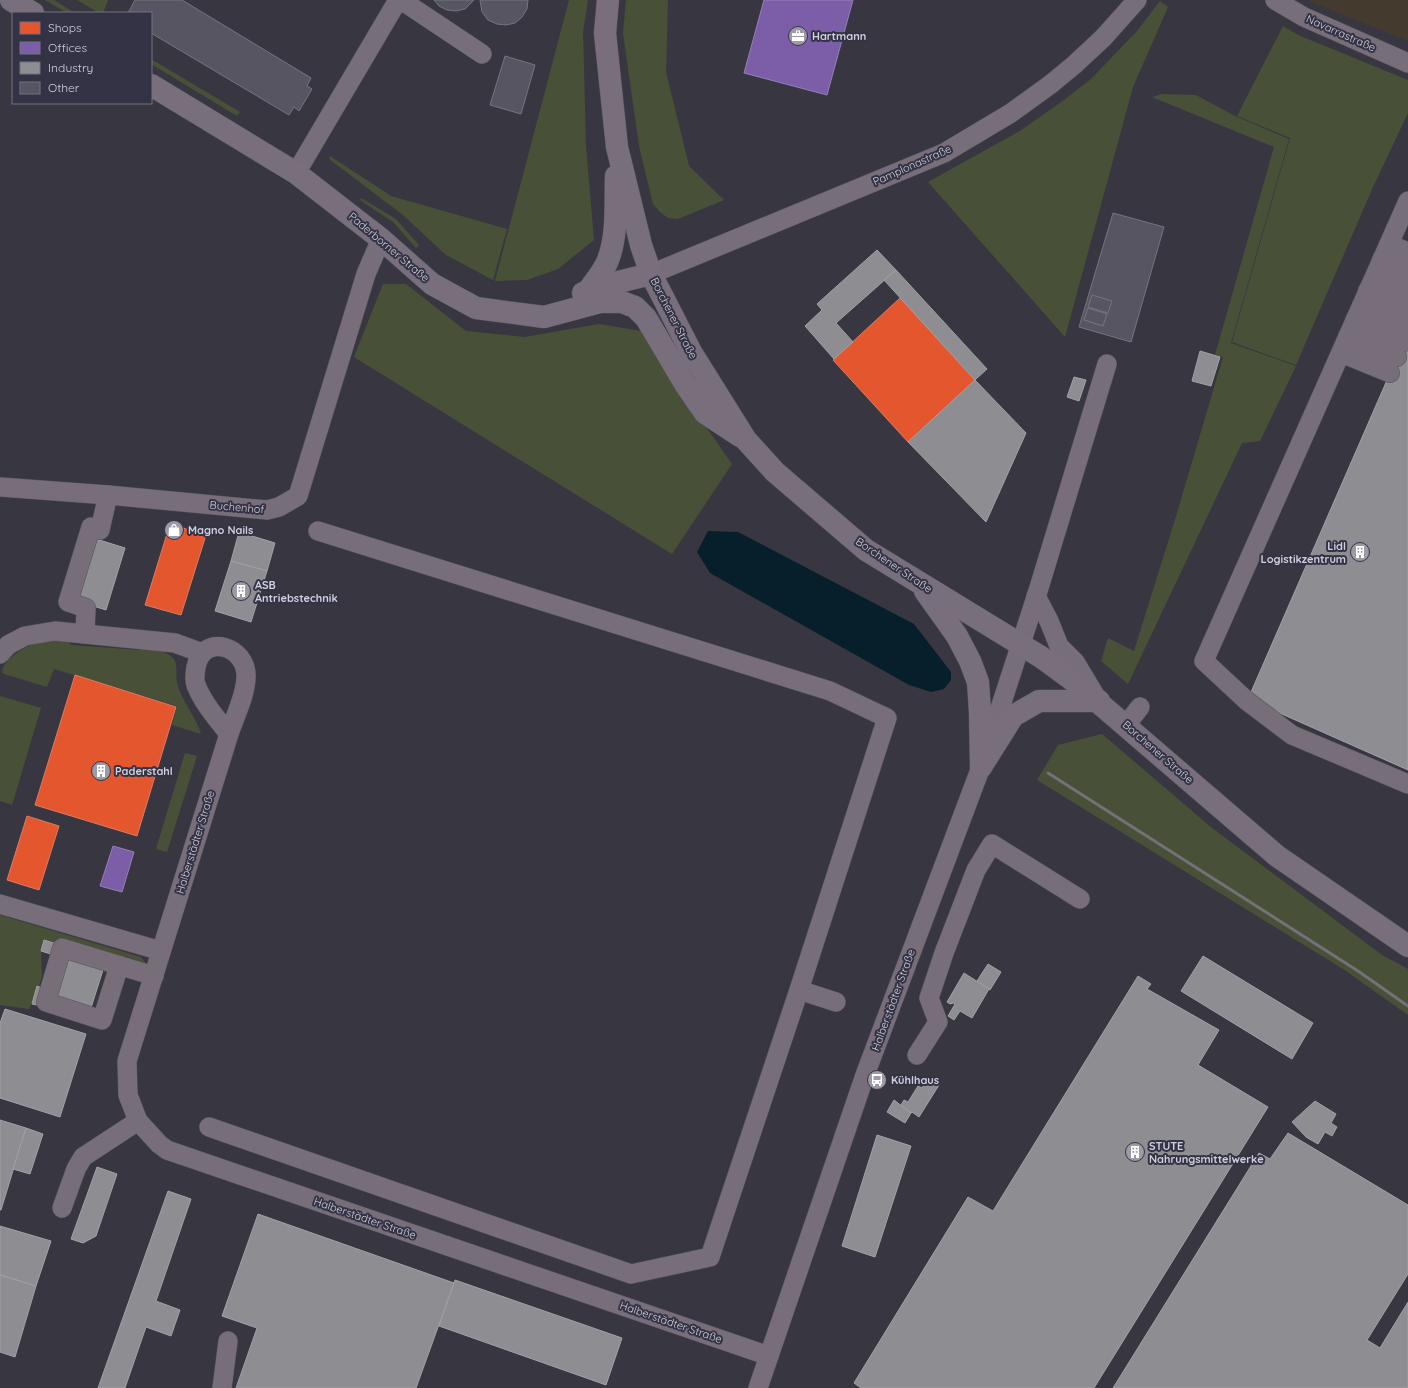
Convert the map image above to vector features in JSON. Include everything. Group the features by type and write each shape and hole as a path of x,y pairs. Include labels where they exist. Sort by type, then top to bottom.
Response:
{"main road":[{"path":"11,0 31,12"},
{"name":"Borchener Straße","path":"608,0 605,33 617,147 641,245 651,274 691,352 746,440 775,472 866,550 1041,657 1099,701 1278,856 1408,946"},
{"name":"Paderborner Straße","path":"152,86 296,173 382,239 432,284 476,308 524,314 550,306 602,286 651,274"},
{"path":"588,291 608,261 612,245 615,224 617,147"},
{"path":"524,314 544,317 600,302 622,302 635,307 646,318 685,384 705,413 746,440"},
{"path":"920,584 957,636 970,661 978,682 980,712 980,767"},
{"path":"980,767 1013,716 1040,701 1099,701"}],"street":[{"path":"296,173 398,0"},
{"path":"401,0 482,54"},
{"name":"Pamplonastraße","path":"651,274 944,153 1011,113 1051,84 1074,65 1102,38 1137,0"},
{"name":"Navarrastraße","path":"1275,0 1304,17 1408,63"},
{"path":"1408,201 1376,278 1204,661 1247,701 1292,734 1408,784"},
{"name":"Buchenhof","path":"0,487 108,495 267,510 279,508 298,496 366,274 382,239"},
{"path":"1376,278 1408,252"},
{"path":"1376,278 1408,262"},
{"path":"1376,278 1408,271"},
{"path":"1376,278 1408,280"},
{"path":"1376,278 1408,289"},
{"path":"1376,278 1408,297"},
{"path":"1376,278 1408,307"},
{"path":"1376,278 1401,345"},
{"path":"1376,278 1401,345"},
{"path":"1376,278 1401,345"},
{"name":"Halberstädter Straße","path":"758,1388 865,1075 980,767 1036,596 1107,364"},
{"path":"85,634 86,608 68,602 91,527 100,530 108,495"},
{"path":"209,1127 631,1274 710,1257 799,990 887,718 830,691 318,531"},
{"path":"1036,596 1049,621 1059,646 1075,662 1099,701"},
{"path":"0,654 8,645 32,634 55,631 175,643 202,653 196,666 194,676 196,685 209,708 229,734"},
{"name":"Halberstädter Straße","path":"202,653 212,647 223,647 232,650 238,655 245,668 246,678 127,1061 128,1094 138,1121 167,1150 769,1356"},
{"path":"1126,725 1140,707"},
{"path":"917,1055 938,1022 929,998 944,953 976,870 992,844 1080,899"},
{"path":"0,904 161,951"},
{"path":"119,966 154,976"},
{"path":"799,990 836,1002"},
{"path":"62,1208 76,1169 83,1157 138,1121"},
{"path":"222,1388 228,1341"}],"shaded area":[{"path":"1309,0 1408,0 1408,41 1311,2"}],"green space":[{"path":"45,0 54,0 73,12 65,12"},
{"path":"77,0 108,0 103,12 97,12"},
{"path":"569,0 588,0 583,32 586,146 594,240 558,269 527,280 495,281"},
{"path":"626,0 668,0 666,72 689,166 724,200 678,219 668,218 653,204 639,146 623,33"},
{"path":"1160,1 1168,7 1133,87 1065,337 928,182 1020,131 1091,79 1137,31"},
{"path":"1283,26 1298,35 1408,80 1408,113 1373,187 1296,365 1232,342 1290,138 1237,116"},
{"path":"152,60 240,112 237,116 152,65"},
{"path":"1162,94 1196,95 1235,116 1289,139 1231,343 1296,366 1260,441 1242,443 1128,684 1101,661 1108,638 1134,651 1223,357 1215,355 1274,147 1152,97"},
{"path":"330,156 391,196 507,229 493,280 446,255 403,215 329,159"},
{"path":"361,198 396,219 419,245 416,248 393,222 360,200"},
{"path":"383,284 406,284 466,331 525,337 599,324 641,331 732,464 672,554 354,357"},
{"path":"66,639 71,645 139,650 146,644 163,650 163,652 170,655 175,661 177,683 180,692 201,734 172,725 177,706 54,669 47,687 4,674 2,672 7,662 12,657 32,644 43,640"},
{"path":"0,696 41,708 12,805 0,801"},
{"path":"1102,734 1212,828 1382,955 1408,969 1408,1015 1343,969 1037,780 1058,745"},
{"path":"185,753 197,756 167,852 156,849"},
{"path":"0,915 141,957 147,965 45,940 41,951 42,976 37,992 29,1009 0,1005"}],"water":[{"path":"708,531 738,532 914,624 951,672 951,680 944,689 931,692 909,685 710,573 697,552"}],"building: Shops":[{"path":"900,298 975,380 908,442 833,360"},
{"path":"170,524 206,535 181,615 145,605"},
{"name":"Paderstahl","path":"75,675 176,707 137,836 35,805"},
{"path":"27,816 59,826 39,890 7,880"}],"building: Offices":[{"name":"Hartmann","path":"764,0 853,0 827,95 744,73"},
{"path":"113,846 134,852 122,892 100,886"}],"building: Industry":[{"path":"877,250 896,270 836,323 853,342 834,359 805,326 822,310 817,304"},
{"path":"896,270 987,369 975,380 884,280"},
{"name":"Lidl Logistikzentrum","path":"1408,332 1408,770 1248,699"},
{"path":"1200,351 1220,357 1211,386 1192,381"},
{"path":"1074,377 1086,380 1079,401 1067,397"},
{"path":"975,380 1026,433 986,522 908,442"},
{"path":"239,532 275,543 267,571 231,561"},
{"path":"93,538 125,548 106,610 74,600"},
{"name":"ASB Antriebstechnik","path":"231,561 267,571 251,622 215,611"},
{"path":"44,940 57,944 54,955 41,951"},
{"path":"1203,956 1313,1023 1292,1059 1181,991"},
{"path":"64,958 103,970 90,1011 52,998"},
{"path":"988,964 1001,972 990,990 977,981"},
{"path":"964,973 989,989 972,1018 960,1011 954,1020 948,1016 955,1004 950,1004 947,1002"},
{"name":"STUTE Nahrungsmittelwerke","path":"1138,976 1151,984 1147,989 1219,1030 1198,1065 1268,1107 1094,1388 861,1388 854,1383 968,1197 993,1211"},
{"path":"37,986 42,988 37,1005 32,1004"},
{"path":"5,1009 86,1034 60,1117 0,1098 0,1023"},
{"path":"928,1078 939,1085 919,1117 901,1105 904,1100 908,1102 918,1086 922,1088"},
{"path":"894,1100 911,1113 905,1123 887,1112"},
{"path":"1315,1101 1336,1114 1331,1123 1337,1127 1332,1136 1325,1132 1318,1144 1306,1137 1292,1122"},
{"path":"0,1120 26,1128 1,1210 0,1210"},
{"path":"26,1128 43,1134 30,1174 13,1169"},
{"name":"STUTE Nahrungsmittelwerke","path":"1288,1133 1408,1205 1408,1274 1367,1340 1380,1348 1408,1302 1408,1388 1113,1388 1259,1153 1270,1159"},
{"path":"877,1135 911,1146 875,1257 842,1246"},
{"path":"97,1167 117,1174 96,1236 83,1243 71,1239"},
{"path":"168,1191 191,1199 156,1301 180,1310 171,1336 146,1327 125,1388 98,1388"},
{"path":"258,1214 454,1283 416,1388 236,1388 257,1328 222,1316"},
{"path":"0,1226 51,1241 36,1286 0,1275"},
{"path":"0,1275 36,1286 15,1357 0,1352"},
{"path":"455,1280 622,1338 606,1385 439,1326"}],"building: Other":[{"path":"135,0 182,0 311,78 307,86 312,89 299,111 294,107 289,115 152,34 152,12 129,12"},
{"path":"434,0 474,0 465,9 456,11 447,10 439,6"},
{"path":"480,0 528,0 527,9 522,17 515,23 506,25 497,24 488,20 482,12"},
{"path":"505,56 535,65 521,114 490,105"},
{"path":"1113,213 1164,227 1131,342 1079,327"},
{"path":"1092,295 1112,301 1108,313 1088,307"},
{"path":"1088,308 1107,314 1103,326 1084,320"}],"railway":[{"path":"1048,773 1358,971 1408,1006"}],"place":[{"name":"Hartmann","path":"798,36"},
{"name":"Magno Nails","path":"174,530"},
{"name":"Lidl Logistikzentrum","path":"1360,552"},
{"name":"ASB Antriebstechnik","path":"241,591"},
{"name":"Paderstahl","path":"101,771"},
{"name":"Kühlhaus","path":"877,1080"},
{"name":"STUTE Nahrungsmittelwerke","path":"1135,1152"}]}
